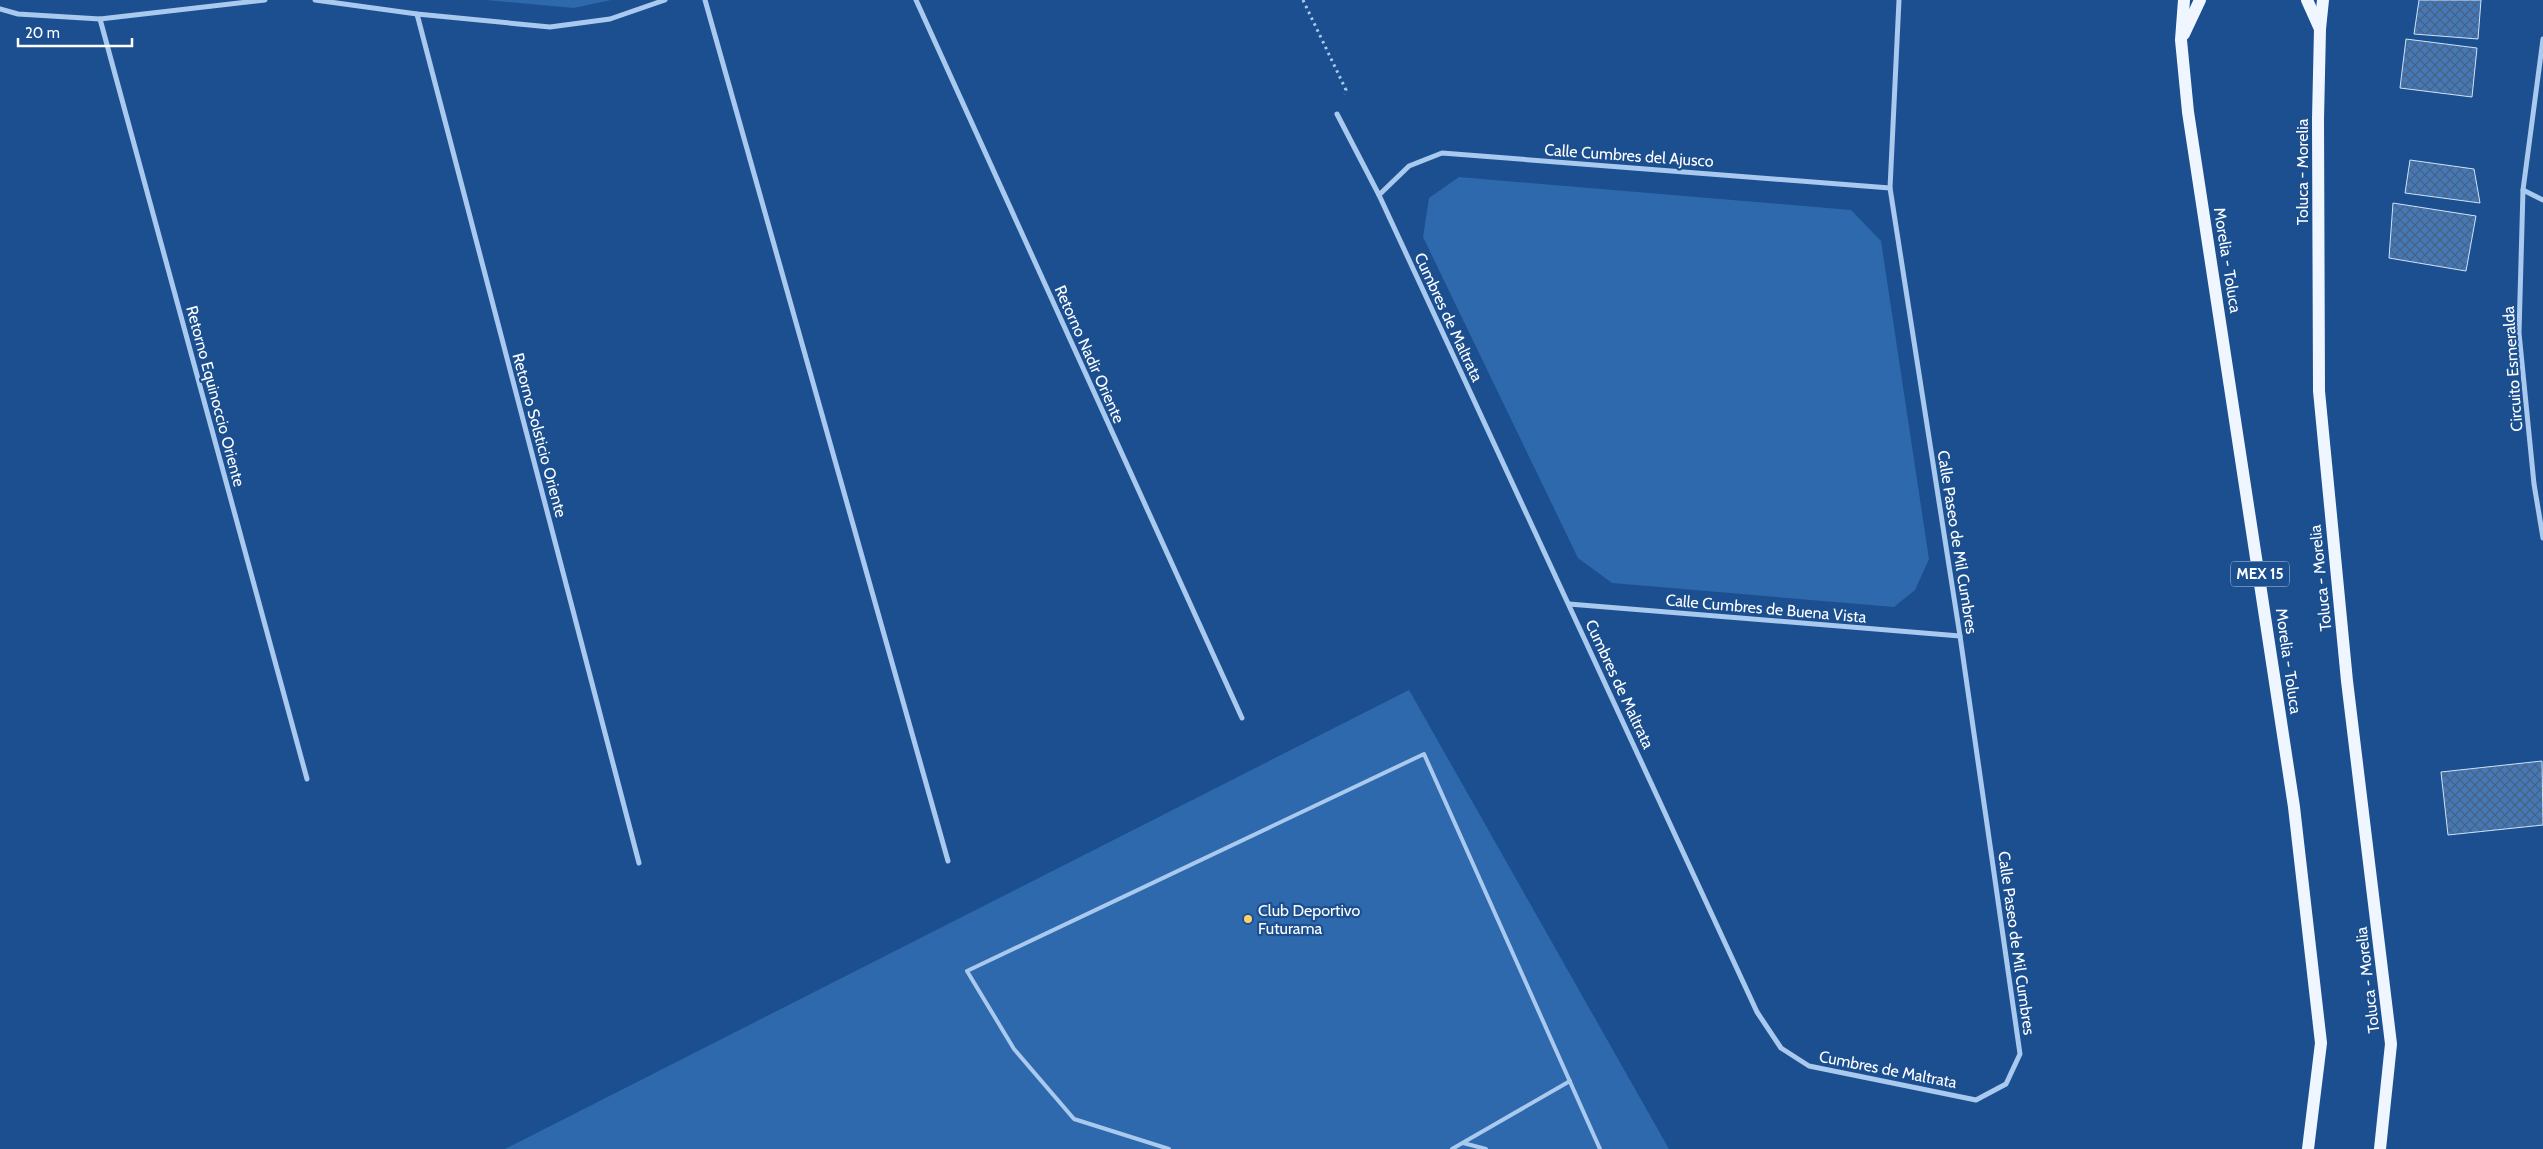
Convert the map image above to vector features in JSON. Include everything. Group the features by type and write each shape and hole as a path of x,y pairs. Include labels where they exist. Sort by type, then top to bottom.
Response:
{"main road":[{"name":"Morelia - Toluca","path":"2184,0 2181,40 2188,112 2297,827 2321,1043 2308,1149"},
{"path":"2181,40 2200,0"},
{"path":"2307,0 2320,29"},
{"name":"Toluca - Morelia","path":"2323,0 2320,29 2318,119 2319,392 2347,681 2391,1044 2380,1149"}],"street":[{"path":"0,8 18,14 100,19 265,0"},
{"path":"314,0 417,14 550,27 610,18 665,0"},
{"path":"705,0 948,861"},
{"name":"Retorno Nadir Oriente","path":"916,0 1242,718"},
{"name":"Calle Paseo de Mil Cumbres","path":"1899,0 1890,188 1960,636 2020,1054 2006,1084"},
{"name":"Retorno Solsticio Oriente","path":"417,14 638,863"},
{"name":"Retorno Equinoccio Oriente","path":"100,19 307,779"},
{"name":"Circuito Esmeralda","path":"2543,39 2523,190 2519,333 2534,484 2543,538"},
{"name":"Cumbres de Maltrata","path":"1337,114 1379,195 1758,1012 1781,1048 1809,1066 1976,1100 2006,1084"},
{"name":"Calle Cumbres del Ajusco","path":"1379,195 1409,166 1442,153 1890,188"},
{"path":"2523,190 2543,200"},
{"name":"Calle Cumbres de Buena Vista","path":"1569,604 1960,636"}],"lane":[{"path":"1169,1149 1074,1119 1014,1049 967,971 1424,754 1600,1149"},
{"path":"1452,1149 1570,1081"},
{"path":"1463,1143 1486,1149"}],"path":[{"path":"1303,0 1346,90 1337,114"}],"shaded area":[{"path":"486,0 611,0 574,8"},
{"path":"1459,177 1851,210 1881,241 1929,559 1915,590 1894,607 1612,583 1578,558 1423,237 1429,198"},
{"name":"Club Deportivo Futurama","path":"1409,690 1669,1149 505,1149"}],"building":[{"path":"2419,0 2481,0 2478,39 2414,34"},
{"path":"2406,39 2477,48 2472,97 2400,88"},
{"path":"2410,160 2474,169 2480,203 2405,193"},
{"path":"2393,203 2476,216 2466,271 2389,258"},
{"path":"2542,761 2543,825 2448,835 2441,772"}],"place":[{"name":"Club Deportivo Futurama","path":"1248,919"}]}
